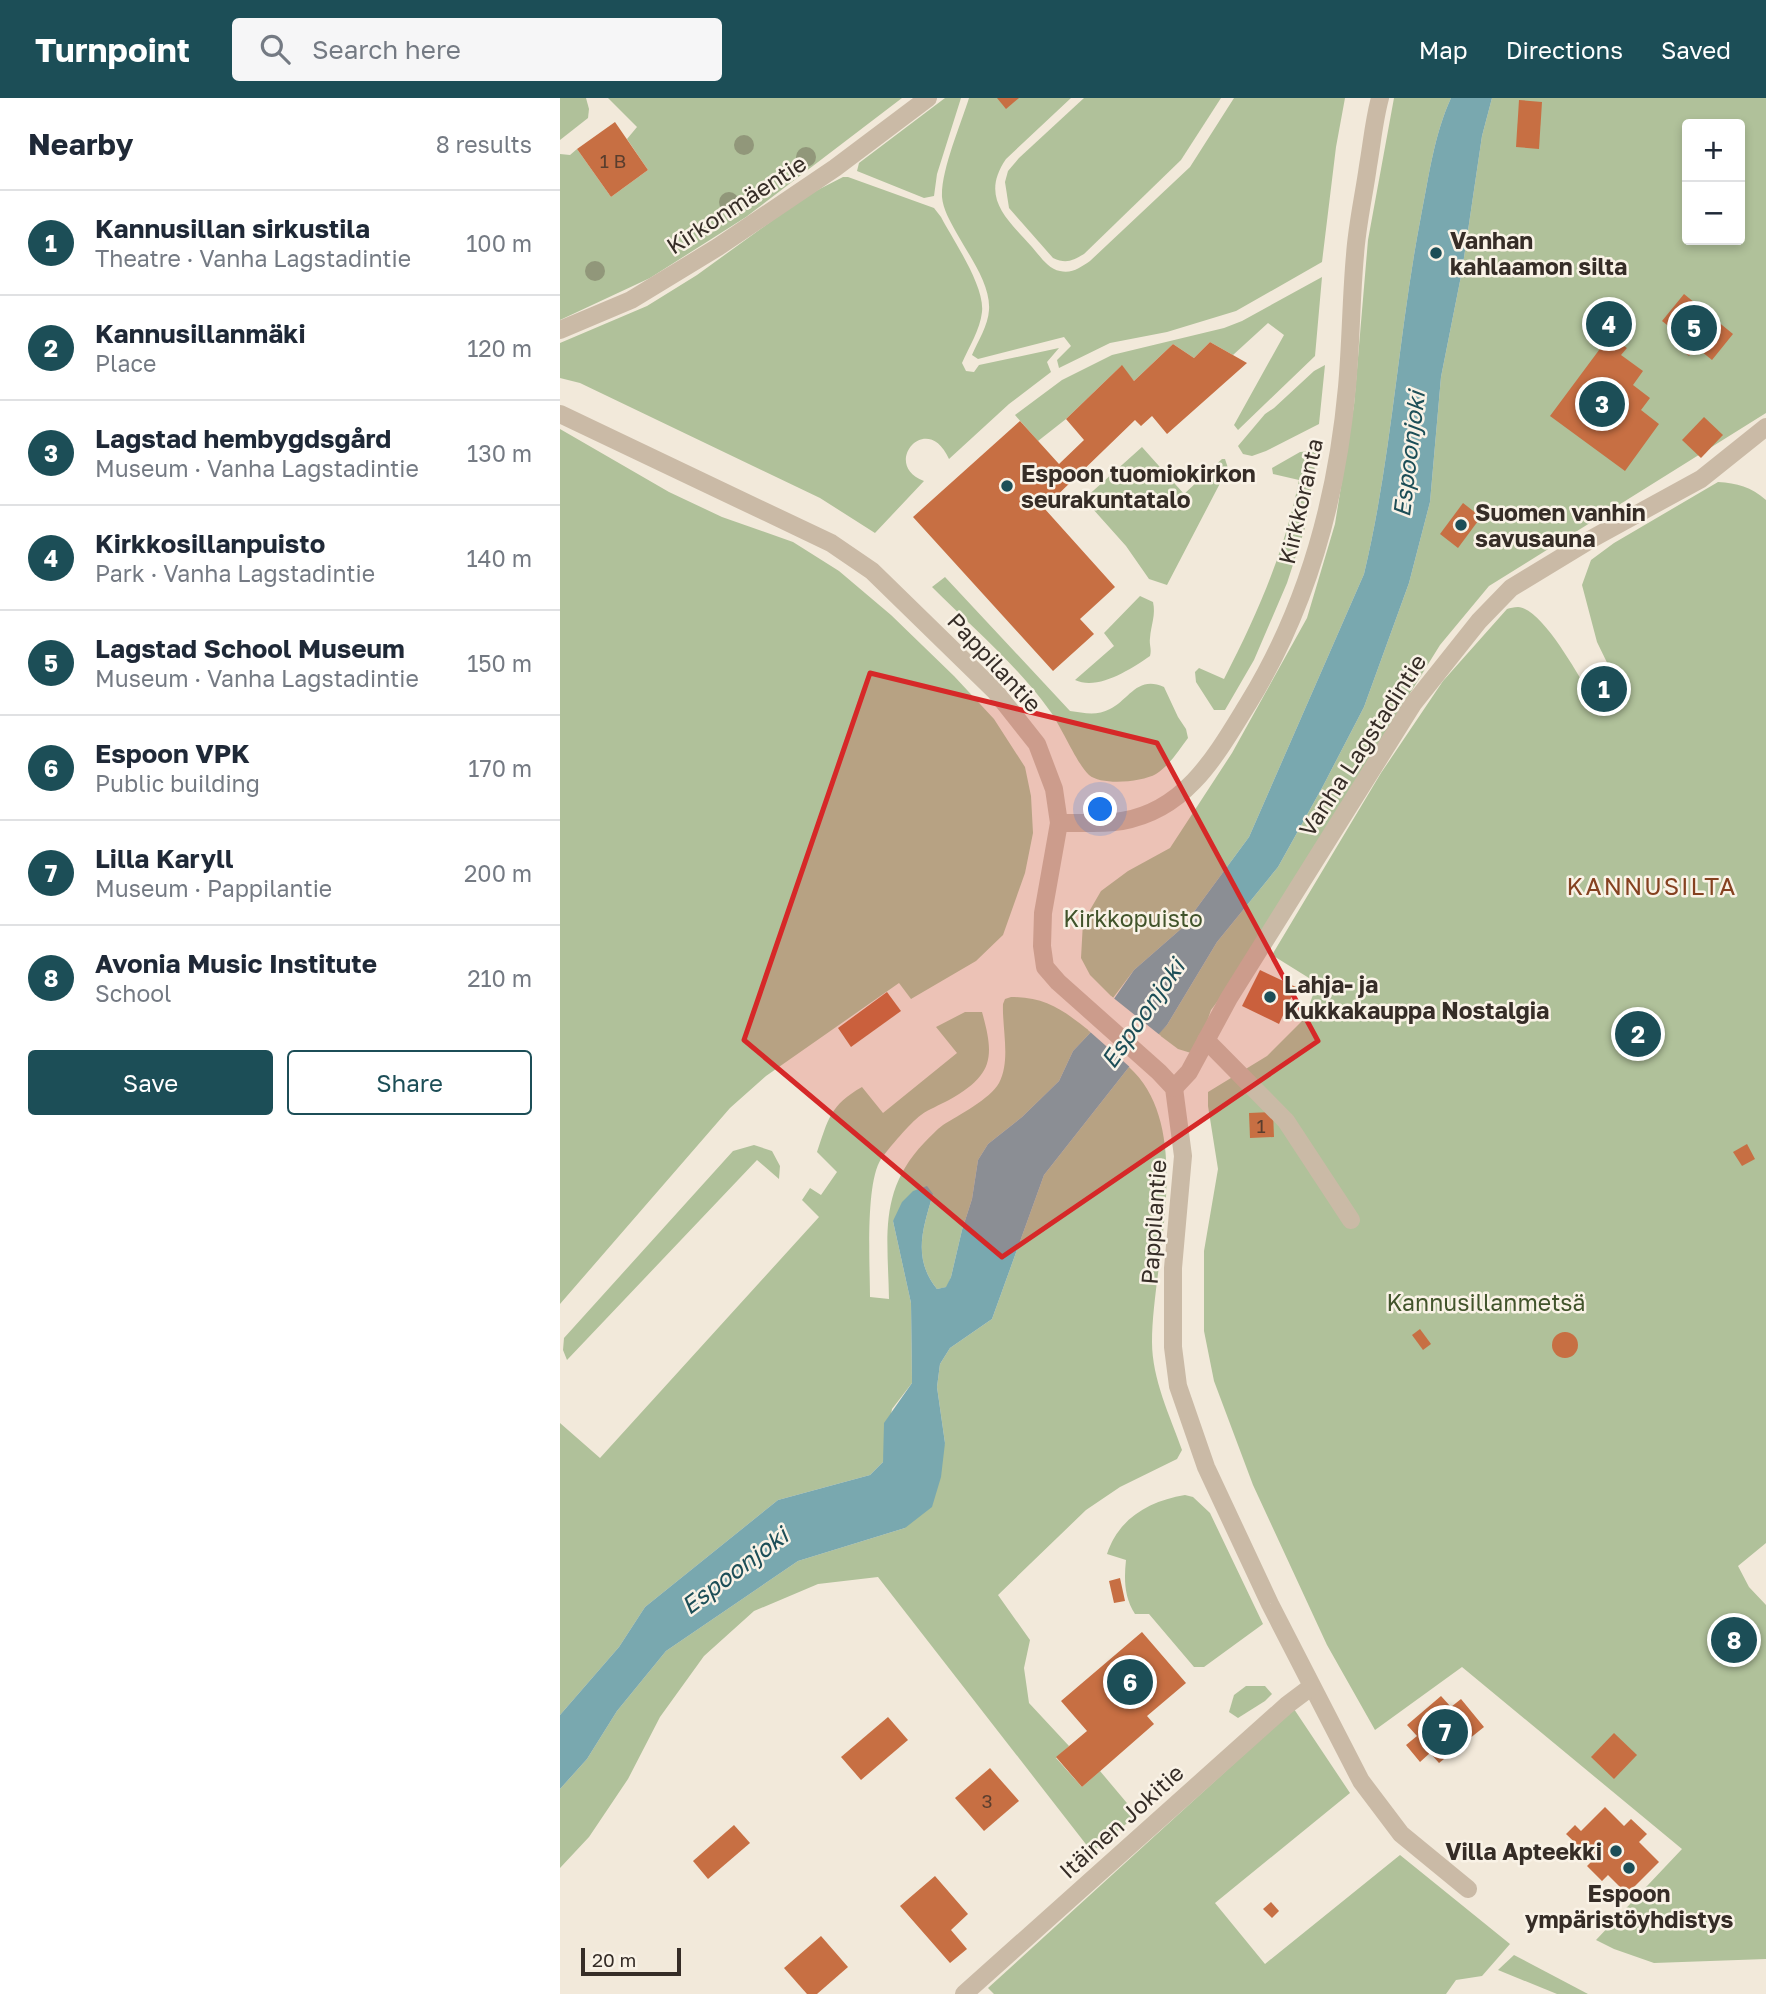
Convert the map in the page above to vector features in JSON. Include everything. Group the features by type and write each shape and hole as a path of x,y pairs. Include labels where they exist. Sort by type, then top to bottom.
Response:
{"street":[{"name":"Kirkonmäentie","path":"560,330 631,300 718,247 835,168 928,98"},
{"name":"Kirkkoranta","path":"1059,823 1122,821 1144,815 1166,806 1192,786 1227,738 1256,690 1296,608 1320,542 1332,492 1347,388 1355,253 1380,98"},
{"name":"Pappilantie","path":"560,414 831,543 872,571 995,691 1037,744 1054,789 1059,823 1042,913 1045,967 1174,1088 1184,1156 1173,1268 1173,1347 1178,1386 1206,1467 1270,1604 1361,1781 1401,1834 1468,1889"},
{"name":"Vanha Lagstadintie","path":"1174,1088 1189,1072 1228,998 1413,704 1479,621 1511,588 1701,479 1766,427"},
{"path":"1206,1040 1286,1121 1351,1220"},
{"name":"Itäinen Jokitie","path":"964,1994 1311,1686"}],"highlighted area":[{"path":"870,673 1157,743 1318,1041 1002,1257 744,1040"}],"green space":[{"path":"560,98 586,98 589,109 588,118 560,140"},
{"path":"608,98 902,98 746,217 650,278 560,320 560,154 570,155 577,149 611,197 648,170 627,139 637,127"},
{"path":"945,98 961,98 937,174 934,196 924,198 857,171 859,163"},
{"path":"969,98 1071,98 1006,159 995,185 1000,206 1013,226 1048,265 1068,272 1090,261 1190,167 1234,98 1345,98 1336,147 1322,262 1236,311 1167,332 1110,343 1059,368 1057,360 1071,346 1064,337 978,359 972,355 987,322 989,300 983,280 949,219 942,197 948,161"},
{"path":"1084,98 1221,98 1181,160 1084,254 1062,261 1053,258 1009,208 1005,182 1008,171 1019,158"},
{"name":"Kirkkopuisto","path":"1394,98 1451,98 1436,141 1421,216 1374,530 1364,574 1249,837 1182,928 1134,970 1113,998 1090,975 1081,958 1083,922 1101,891 1128,871 1170,848 1232,753 1307,618 1335,524 1354,405 1368,240"},
{"path":"1492,98 1766,98 1766,413 1489,586 1440,645 1211,1010 1200,1042 1191,1053 1178,1049 1158,1034 1167,1025 1217,942 1278,867 1364,707 1409,583 1430,502 1441,377 1462,271 1482,136"},
{"path":"843,177 934,208 941,217 974,277 982,301 979,325 962,363 966,371 974,372 979,365 1059,348 1047,362 1051,372 1009,404 949,459 940,445 930,439 920,440 912,445 906,464 912,473 924,481 875,533 820,498 580,383 560,378 560,343 647,306 697,275 806,196"},
{"path":"1322,277 1315,356 1238,430 1234,425 1284,335 1268,323 1233,355 1210,342 1194,358 1173,344 1134,381 1121,366 1066,419 1038,441 1015,415 1062,380 1112,355 1224,328"},
{"path":"1325,365 1319,424 1266,451 1252,456 1243,454 1238,446 1265,414 1314,371"},
{"path":"560,429 669,492 722,517 793,542 839,571 891,615 994,719 1025,767 1031,796 1033,833 1025,873 1003,935 976,961 911,999 899,983 766,1076 730,1108 560,1304"},
{"path":"1142,447 1184,494 1222,459 1225,459 1228,468 1167,585 1149,579 1126,546 1084,499"},
{"path":"1300,452 1317,453 1305,528 1287,583 1254,660 1225,710 1214,710 1196,682 1195,672 1199,668 1224,679 1269,582 1286,532 1299,480 1273,474 1272,468"},
{"name":"Kannusillanmetsä","path":"1718,482 1744,486 1766,500 1766,1543 1738,1566 1749,1587 1766,1605 1766,1959 1654,1963 1596,1940 1682,1849 1462,1667 1375,1730 1327,1645 1253,1485 1214,1381 1204,1331 1204,1251 1218,1169 1208,1092 1267,1056 1305,1018 1317,983 1272,955 1381,773 1443,681 1507,609 1518,607 1527,610 1547,628 1587,689 1614,677 1597,642 1582,585 1591,560 1614,543"},
{"path":"945,577 1070,711 1100,713 1117,705 1140,686 1155,684 1164,687 1188,738 1174,758 1156,774 1132,781 1103,781 1089,775 1037,694 1009,662 932,587"},
{"path":"1140,596 1153,602 1150,656 1104,681 1084,683 1075,680 1114,646 1104,633"},
{"path":"1011,997 1045,1003 1091,1032 1073,1051 1059,1081 1022,1117 988,1144 978,1160 972,1199 947,1287 937,1289 924,1266 922,1254 923,1231 933,1194 893,1221 911,1303 912,1383 892,1409 883,1462 870,1475 778,1500 645,1607 619,1647 560,1715 560,1423 600,1458 819,1217 802,1200 810,1188 821,1195 837,1172 817,1152 828,1122 837,1107 862,1087 883,1113 957,1053 936,1027 965,1012 982,1012 989,1053 982,1073 964,1091 916,1119 881,1159 876,1171 870,1205 870,1297 889,1299 889,1216 899,1179 909,1161 935,1131 982,1101 999,1083 1005,1064 1003,1004 1005,999"},
{"path":"1129,1067 1150,1093 1161,1125 1166,1160 1166,1198 1152,1342 1155,1370 1182,1450 1177,1459 1120,1487 1086,1510 998,1595 1030,1640 1024,1668 1029,1703 1069,1746 1056,1758 1082,1787 1100,1771 1137,1815 1092,1852 878,1577 818,1584 754,1611 704,1656 660,1717 628,1779 589,1837 560,1868 560,1789 587,1759 617,1711 666,1651 798,1561 905,1528 945,1443 937,1387 940,1364 950,1348 992,1319 1044,1175"},
{"path":"754,1145 772,1151 780,1166 779,1179 757,1160 567,1360 563,1350 564,1338 733,1151"},
{"path":"1185,1495 1193,1497 1210,1513 1263,1624 1204,1667 1194,1667 1149,1614 1135,1614 1126,1588 1126,1560 1107,1554 1119,1530 1137,1513 1159,1502"},
{"path":"1246,1686 1265,1686 1272,1694 1238,1718 1229,1712 1234,1695"},
{"path":"1294,1709 1350,1793 1215,1903 1265,1964 1400,1855 1510,1944 1482,1976 1456,1980 1446,1994 994,1994 988,1988"},
{"path":"1514,1955 1588,1994 1557,1994 1498,1970"}],"water":[{"name":"Espoonjoki","path":"1451,98 1492,98 1482,136 1462,271 1441,377 1430,502 1409,583 1364,707 1323,786 1278,867 1217,942 1167,1025 1129,1067 1044,1175 992,1319 950,1348 940,1364 937,1387 945,1443 941,1477 932,1507 905,1528 798,1561 666,1651 617,1711 587,1759 560,1789 560,1715 619,1647 645,1607 778,1500 870,1475 883,1462 884,1423 912,1383 911,1303 893,1221 902,1202 913,1191 927,1186 933,1194 923,1231 922,1254 924,1266 937,1289 946,1287 972,1199 978,1160 988,1144 1022,1117 1059,1081 1073,1051 1091,1032 1134,970 1182,928 1249,837 1364,574 1374,530 1421,216 1436,141"}],"pier":[{"path":"1111,996 1161,1036 1132,1069 1088,1030"}],"building":[{"path":"997,98 1019,98 1006,109"},
{"path":"1519,100 1542,102 1539,149 1516,147"},
{"path":"615,122 648,170 611,197 577,149"},
{"path":"1684,294 1733,334 1712,360 1696,347 1689,356 1673,343 1680,335 1662,321"},
{"path":"1617,341 1627,348 1621,355 1643,371 1633,385 1650,398 1641,410 1659,424 1625,471 1550,416 1605,342 1612,347"},
{"name":"Espoon tuomiokirkon seurakuntatalo","path":"1210,342 1247,363 1167,434 1152,416 1141,426 1135,420 1044,508 1115,587 1080,619 1094,634 1053,671 913,517 1020,421 1059,464 1084,440 1066,419 1122,365 1134,381 1173,344 1194,358"},
{"path":"1704,417 1723,435 1701,458 1682,440"},
{"name":"Suomen vanhin savusauna","path":"1463,503 1481,517 1458,548 1440,534"},
{"path":"1260,970 1296,987 1279,1024 1242,1006"},
{"path":"887,992 901,1011 851,1047 838,1028"},
{"path":"1273,1112 1274,1137 1250,1138 1249,1113"},
{"path":"1747,1144 1755,1159 1742,1166 1733,1152"},
{"path":"1420,1329 1431,1344 1423,1350 1412,1335"},
{"path":"1565,1332 1574,1336 1578,1345 1574,1354 1565,1358 1556,1354 1552,1345 1556,1336"},
{"path":"1120,1578 1125,1601 1114,1603 1109,1581"},
{"path":"1142,1632 1186,1683 1147,1716 1154,1724 1082,1787 1056,1757 1087,1731 1061,1701"},
{"path":"1441,1696 1451,1707 1461,1699 1484,1727 1439,1763 1430,1753 1420,1762 1406,1745 1417,1736 1407,1725"},
{"path":"888,1717 908,1740 861,1780 841,1757"},
{"path":"1614,1733 1637,1755 1614,1779 1591,1757"},
{"path":"990,1768 1019,1801 984,1831 955,1798"},
{"name":"Villa Apteekki","path":"1605,1807 1624,1826 1631,1819 1647,1834 1639,1842 1659,1862 1627,1894 1608,1875 1602,1881 1587,1866 1593,1860 1566,1834 1575,1825 1581,1831"},
{"path":"734,1825 750,1843 708,1879 693,1861"},
{"path":"935,1876 968,1914 951,1930 967,1949 950,1963 900,1906"},
{"path":"1271,1902 1279,1911 1272,1918 1263,1909"},
{"path":"821,1936 848,1967 817,1994 807,1994 784,1968"}],"place":[{"name":"Vanhan kahlaamon silta","path":"1436,253"},
{"name":"Kirkkosillanpuisto","path":"1609,324"},
{"name":"Lagstad School Museum","path":"1694,328"},
{"name":"Lagstad hembygdsgård","path":"1602,404"},
{"name":"Espoon tuomiokirkon seurakuntatalo","path":"1007,486"},
{"name":"Suomen vanhin savusauna","path":"1461,525"},
{"name":"Kannusillan sirkustila","path":"1604,689"},
{"name":"Lahja- ja Kukkakauppa Nostalgia","path":"1270,997"},
{"name":"Kannusillanmäki","path":"1638,1034"},
{"name":"Avonia Music Institute","path":"1734,1640"},
{"name":"Espoon VPK","path":"1130,1682"},
{"name":"Lilla Karyll","path":"1445,1732"},
{"name":"Villa Apteekki","path":"1616,1851"},
{"name":"Espoon ympäristöyhdistys","path":"1629,1868"}],"district":[{"name":"KANNUSILTA","path":"1652,885"}]}
